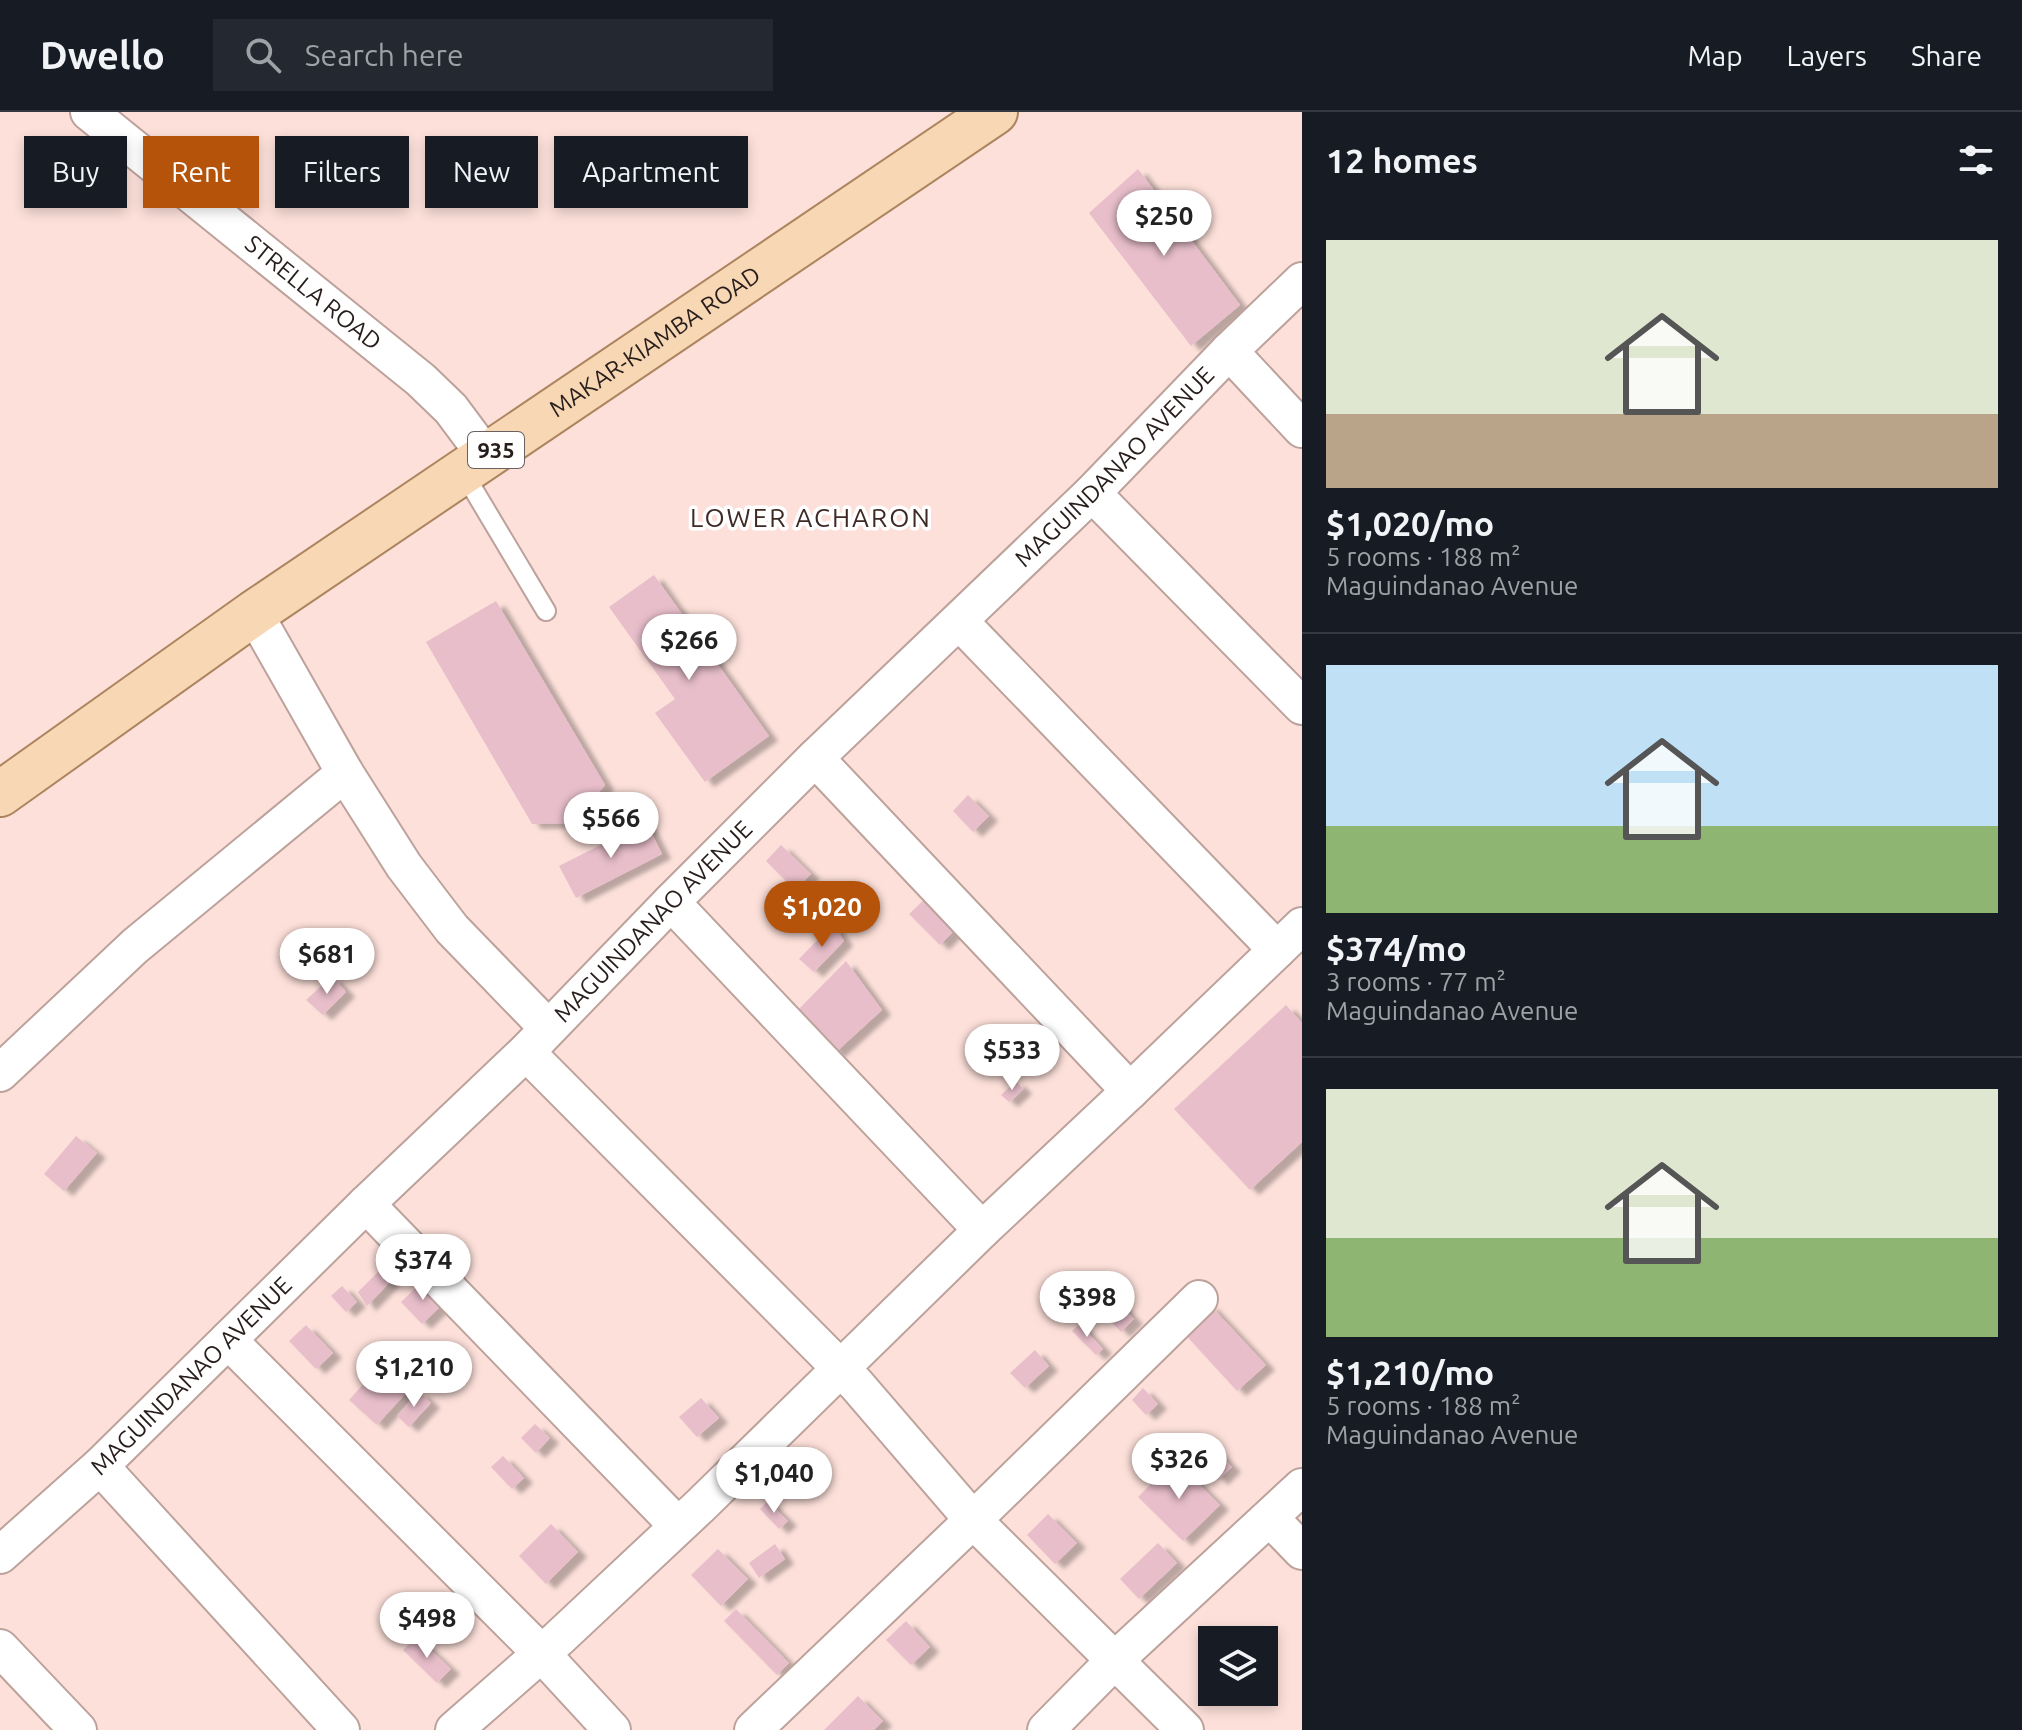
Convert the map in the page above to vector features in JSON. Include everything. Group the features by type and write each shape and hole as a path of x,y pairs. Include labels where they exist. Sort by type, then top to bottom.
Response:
{"main road":[{"name":"MAKAR-KIAMBA ROAD","path":"0,794 254,613 995,112"}],"street":[{"name":"STRELLA ROAD","path":"89,112 421,380 451,409 475,464"},
{"name":"MAGUINDANAO AVENUE","path":"1,1552 100,1466 537,1040 815,758 1092,493 1229,351 1302,281"},
{"path":"1229,351 1302,429"},
{"path":"1092,493 1302,706"},
{"path":"254,613 345,773 404,866 537,1040 840,1368 973,1520 1185,1730"},
{"path":"454,1730 558,1639 678,1526 982,1230 1290,938 959,621"},
{"path":"815,758 1130,1091"},
{"path":"0,1073 135,946 345,773"},
{"path":"671,902 982,1230"},
{"path":"366,1204 678,1526"},
{"path":"753,1730 1199,1299"},
{"path":"228,1340 541,1653 612,1730"},
{"path":"100,1466 341,1730"},
{"path":"1046,1730 1115,1660 1302,1487"},
{"path":"1270,1518 1302,1551"},
{"path":"0,1648 78,1730"}],"lane":[{"path":"475,464 546,611"}],"building":[{"path":"1138,169 1240,305 1191,346 1089,213"},
{"path":"654,575 769,736 705,782 655,713 675,699 609,607"},
{"path":"496,601 605,785 573,823 532,824 426,642"},
{"path":"968,795 989,816 973,832 953,811"},
{"path":"646,822 662,854 576,898 559,866"},
{"path":"781,845 811,874 795,890 766,861"},
{"path":"813,883 824,892 811,904 802,896"},
{"path":"928,896 958,927 940,945 909,914"},
{"path":"833,924 844,941 814,972 799,959"},
{"path":"846,961 882,1010 835,1053 794,1014"},
{"path":"332,976 346,992 323,1015 306,1000"},
{"path":"1286,1005 1302,1023 1302,1142 1250,1190 1174,1109"},
{"path":"1016,1081 1023,1089 1009,1102 1001,1095"},
{"path":"76,1136 97,1153 64,1191 44,1174"},
{"path":"381,1269 392,1280 367,1306 358,1292"},
{"path":"424,1280 445,1302 422,1324 401,1302"},
{"path":"342,1286 357,1302 346,1312 331,1296"},
{"path":"1105,1289 1134,1319 1121,1332 1095,1305"},
{"path":"1209,1304 1266,1365 1237,1391 1181,1330"},
{"path":"1080,1324 1103,1349 1096,1355 1072,1331"},
{"path":"306,1325 333,1353 316,1369 289,1341"},
{"path":"1035,1350 1049,1366 1025,1388 1010,1373"},
{"path":"388,1356 416,1382 377,1425 349,1400"},
{"path":"1143,1388 1158,1404 1146,1415 1132,1400"},
{"path":"419,1391 431,1403 409,1427 397,1416"},
{"path":"701,1398 719,1418 697,1437 679,1417"},
{"path":"535,1424 550,1438 536,1453 521,1438"},
{"path":"1210,1444 1232,1467 1219,1480 1197,1457"},
{"path":"503,1456 524,1478 512,1489 491,1467"},
{"path":"1175,1460 1220,1505 1183,1541 1138,1497"},
{"path":"768,1501 788,1521 779,1529 760,1509"},
{"path":"1048,1514 1077,1543 1055,1564 1027,1535"},
{"path":"551,1524 578,1552 546,1584 519,1556"},
{"path":"1158,1543 1177,1563 1139,1599 1120,1579"},
{"path":"775,1544 785,1559 759,1578 749,1563"},
{"path":"718,1549 748,1579 721,1606 691,1575"},
{"path":"736,1609 789,1663 777,1675 724,1621"},
{"path":"906,1621 930,1647 911,1665 886,1640"},
{"path":"417,1637 451,1669 437,1683 403,1650"},
{"path":"858,1696 883,1721 874,1730 824,1730"}],"district":[{"name":"LOWER ACHARON","path":"811,518"}]}
